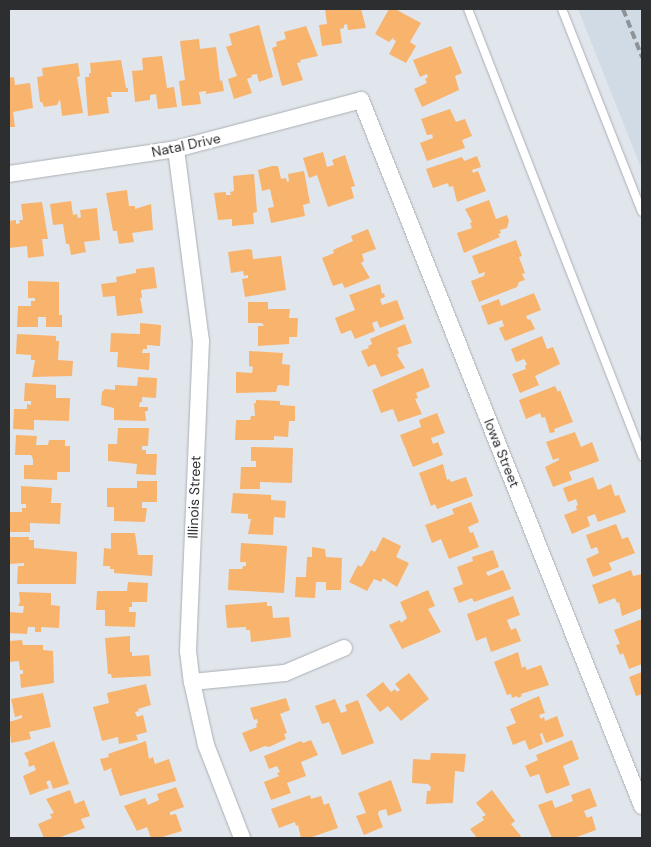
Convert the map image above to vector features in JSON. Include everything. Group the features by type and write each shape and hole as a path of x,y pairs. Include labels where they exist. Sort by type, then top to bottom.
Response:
{"street":[{"name":"Natal Drive","path":"9,174 176,149 361,100"},
{"name":"Iowa Street","path":"361,100 642,806"},
{"name":"Illinois Street","path":"176,149 201,340 188,651 192,682 206,745 242,838"},
{"path":"192,682 284,673 344,648"}],"lane":[{"path":"468,9 642,456"},
{"path":"562,9 642,212"}],"shaded area":[{"path":"578,9 642,9 642,170"}],"building":[{"path":"325,9 361,9 366,28 348,30 347,24 344,25 344,28 340,29 342,43 322,46 319,25 327,24"},
{"path":"389,9 395,9 421,23 410,42 416,46 406,63 389,54 396,41 393,39 394,37 389,42 375,34"},
{"path":"259,25 273,77 259,82 257,74 251,75 252,77 247,79 252,93 234,99 228,79 237,76 226,47 232,45 229,34"},
{"path":"306,26 318,56 300,60 301,62 297,63 303,80 282,86 272,48 277,46 276,42 286,39 284,32"},
{"path":"199,39 200,49 216,47 220,81 222,80 224,91 206,94 206,91 199,92 201,104 182,106 179,81 185,80 180,41"},
{"path":"451,46 462,73 455,76 459,90 422,107 414,89 427,83 425,79 428,77 427,74 420,77 413,60"},
{"path":"162,56 167,88 174,87 177,107 158,109 156,94 150,95 150,100 135,102 132,71 143,70 142,58"},
{"path":"121,60 128,92 111,92 112,97 107,97 109,113 88,116 85,77 89,77 89,73 91,73 90,63"},
{"path":"78,63 80,76 77,77 83,113 62,116 60,99 57,105 44,107 42,102 40,102 37,77 43,76 42,68"},
{"path":"14,77 15,85 30,83 33,108 13,112 15,127 9,127 9,78"},
{"path":"450,109 456,122 465,119 472,136 462,140 465,148 427,161 420,143 433,138 432,135 434,134 427,135 421,119"},
{"path":"323,152 327,167 334,165 332,160 345,155 355,186 351,187 354,198 328,207 317,175 309,178 303,158"},
{"path":"477,156 481,167 472,170 473,173 478,171 486,191 457,202 453,186 449,187 448,183 433,188 426,169 462,157 464,161"},
{"path":"278,166 281,179 286,178 287,182 289,181 288,174 304,171 310,203 303,205 305,216 271,223 268,208 274,207 270,189 262,191 258,170"},
{"path":"254,174 257,212 253,213 254,224 232,226 232,219 218,220 214,193 226,192 226,195 231,195 230,192 234,191 233,176"},
{"path":"127,190 129,206 135,206 135,209 151,204 153,230 132,233 134,242 119,244 117,231 113,231 106,193"},
{"path":"489,200 496,219 507,215 509,221 507,228 500,230 501,233 498,234 500,237 464,253 457,233 472,228 470,223 472,222 465,209"},
{"path":"71,201 73,215 77,214 78,218 81,217 80,210 97,208 100,240 84,242 86,252 71,255 69,244 66,244 63,224 53,225 50,204"},
{"path":"42,202 48,239 42,239 44,256 28,258 27,246 9,248 9,221 16,220 16,224 20,223 19,220 23,220 21,204"},
{"path":"368,229 376,249 362,254 364,261 361,263 370,278 345,288 342,283 333,286 322,258 334,253 333,250 353,241 351,236"},
{"path":"516,240 522,256 519,257 525,273 522,274 525,280 519,282 517,287 479,302 471,281 484,276 485,272 479,274 472,256"},
{"path":"252,250 253,259 281,256 286,290 245,297 242,279 248,278 248,275 244,276 243,271 231,273 228,252"},
{"path":"154,267 157,288 141,290 142,298 140,298 143,313 117,316 115,296 103,297 101,284 117,282 116,277 136,273 136,269"},
{"path":"28,281 59,282 59,315 62,315 62,327 46,327 46,317 38,317 38,327 17,327 18,306 31,306 31,301 35,301 35,298 28,298"},
{"path":"380,284 382,294 384,293 385,297 380,299 382,305 397,300 404,319 380,328 377,321 372,323 375,331 355,339 351,330 341,334 335,318 355,310 349,295"},
{"path":"534,293 541,310 526,316 528,320 530,319 535,329 505,341 499,328 504,326 502,320 488,325 481,306 499,299 501,306"},
{"path":"248,302 268,302 268,309 290,309 289,318 298,318 297,337 289,337 289,344 258,346 258,326 264,326 262,323 248,323"},
{"path":"140,323 161,325 160,346 147,345 147,349 143,349 142,353 150,353 149,370 117,367 118,352 110,352 111,333 140,334"},
{"path":"405,324 412,343 397,348 399,353 397,355 405,368 381,377 375,364 368,367 361,351 369,348 368,346 372,344 370,339"},
{"path":"17,334 56,336 56,341 59,341 58,360 73,361 72,376 32,377 35,360 31,360 31,355 16,354"},
{"path":"542,336 547,349 553,347 560,364 535,376 539,385 520,393 512,374 526,369 525,366 527,364 524,359 516,362 511,349"},
{"path":"249,351 283,353 282,364 290,365 289,386 278,385 276,392 236,393 236,372 252,373 253,367 249,366"},
{"path":"423,368 430,387 416,393 418,398 415,399 422,414 398,422 393,409 381,413 372,390"},
{"path":"138,377 157,378 156,398 142,397 142,402 140,402 139,407 148,407 148,411 145,411 146,421 114,420 114,408 101,405 102,392 105,389 115,390 115,385 137,386"},
{"path":"25,383 56,385 56,398 70,398 69,421 34,420 34,430 13,429 14,409 27,409 27,404 31,405 31,401 24,401"},
{"path":"555,386 558,392 560,390 573,422 554,429 555,432 550,433 545,417 542,418 540,413 526,419 519,400"},
{"path":"256,400 280,401 280,405 295,406 295,421 289,421 288,437 274,436 274,440 235,440 236,420 250,420 251,416 255,416 254,403 256,403"},
{"path":"437,413 445,433 431,438 433,444 438,442 443,455 413,467 400,435 421,427 419,420"},
{"path":"118,428 149,428 148,446 142,446 142,450 146,450 146,454 157,454 156,475 136,474 137,464 108,461 108,444 117,444"},
{"path":"575,432 581,447 592,442 599,461 569,472 572,480 553,487 545,467 559,460 559,458 553,460 546,442"},
{"path":"16,435 37,436 36,445 48,445 49,440 65,440 65,446 70,446 70,472 57,472 57,480 24,479 24,465 33,465 33,459 31,455 15,455"},
{"path":"251,447 293,448 292,483 260,482 260,489 240,489 241,467 256,467 256,461 251,461"},
{"path":"443,464 447,480 449,479 451,482 466,477 473,496 437,509 435,504 431,506 419,473"},
{"path":"593,477 598,490 611,484 615,496 619,495 626,512 598,522 595,514 587,517 590,526 572,534 564,515 577,510 576,506 578,505 576,499 568,502 563,488"},
{"path":"137,481 157,481 157,502 142,502 142,508 147,508 145,522 114,521 114,507 107,507 107,488 137,488"},
{"path":"21,486 52,488 51,503 61,503 60,524 30,523 30,532 9,532 10,512 22,512 22,508 26,508 26,504 21,504"},
{"path":"233,493 271,495 271,500 286,501 285,518 274,517 273,535 248,534 251,519 248,519 248,514 231,513"},
{"path":"471,502 479,522 468,527 470,533 473,532 479,547 449,559 441,539 432,543 425,525 454,514 452,509"},
{"path":"616,524 622,539 628,537 635,553 609,563 612,570 593,577 586,559 599,553 597,547 591,549 586,535"},
{"path":"111,533 135,533 138,555 153,555 152,576 114,573 114,569 110,569 110,566 103,566 104,548 111,549"},
{"path":"9,537 29,537 29,540 34,540 34,548 77,552 76,584 17,584 18,566 24,566 24,563 9,564"},
{"path":"383,537 401,546 396,557 409,563 397,587 383,578 381,582 374,579 367,591 349,582 358,565 361,567 371,550 375,552"},
{"path":"241,543 287,546 284,593 228,590 229,569 242,569 243,566 246,566 246,562 240,562"},
{"path":"312,547 325,549 326,557 342,558 341,590 326,590 326,582 316,582 315,598 295,597 296,577 306,577 307,557 312,557"},
{"path":"493,550 499,567 486,572 488,576 503,570 511,589 474,602 472,598 459,603 453,588 463,584 457,567 473,561 472,557"},
{"path":"631,570 633,576 642,574 642,608 622,616 619,602 617,603 615,598 599,604 592,585"},
{"path":"128,582 148,583 147,602 132,602 132,607 129,607 129,612 136,612 135,627 105,626 105,610 96,610 97,591 127,591"},
{"path":"428,590 435,606 428,609 441,632 402,649 389,625 400,620 401,623 407,618 400,602"},
{"path":"19,592 51,593 51,605 60,606 59,628 41,627 41,632 35,632 35,627 28,627 27,634 9,633 9,612 23,613 24,606 18,606 20,602"},
{"path":"513,596 520,615 507,620 511,630 516,628 521,641 491,652 486,637 476,641 467,614"},
{"path":"267,602 267,606 272,606 273,618 289,617 291,637 251,642 250,630 246,630 246,627 227,628 225,605"},
{"path":"642,619 642,664 629,669 623,653 620,655 616,645 620,644 614,630"},
{"path":"130,636 130,652 132,652 132,656 149,655 151,676 112,678 111,674 108,674 105,638"},
{"path":"22,640 23,645 43,645 43,650 53,651 54,683 21,688 20,674 23,674 23,670 20,670 19,661 9,662 9,641"},
{"path":"518,652 522,668 525,666 527,670 541,665 549,685 521,694 522,696 518,698 517,696 512,698 511,694 507,695 494,662"},
{"path":"642,672 642,694 636,696 629,677"},
{"path":"409,673 429,699 401,721 388,706 380,712 366,695 383,682 391,692 395,689 397,692 400,690 395,684"},
{"path":"146,684 151,705 138,709 139,711 135,712 137,717 143,715 147,732 136,735 138,740 119,744 118,737 102,741 93,707 109,703 107,693"},
{"path":"43,693 51,727 29,732 31,739 11,743 9,722 22,718 22,715 15,717 11,699"},
{"path":"539,696 545,713 539,715 541,719 544,717 545,721 557,716 564,736 546,743 542,733 540,734 543,744 529,750 525,740 513,745 506,727 516,723 510,709"},
{"path":"286,698 290,710 280,714 287,733 284,734 286,739 269,747 265,746 250,752 242,733 257,727 256,724 258,723 257,719 254,720 250,708"},
{"path":"335,699 341,713 347,711 345,705 358,700 374,743 342,755 329,722 322,724 315,706"},
{"path":"311,740 318,755 301,762 306,776 287,783 291,793 271,800 264,782 279,776 277,773 280,772 277,766 269,769 264,756 301,741 303,743"},
{"path":"572,740 579,759 563,766 570,785 546,794 539,774 530,777 525,766 538,760 536,755"},
{"path":"54,741 69,784 53,789 50,780 46,782 49,788 30,795 23,776 36,770 34,765 29,767 29,762 24,753"},
{"path":"146,741 149,759 153,757 155,764 169,759 176,781 120,796 111,770 112,768 104,771 100,759 109,757 108,754"},
{"path":"431,753 466,754 464,772 455,771 453,803 426,804 427,791 430,791 431,787 428,784 412,783 413,759 430,760"},
{"path":"391,780 402,811 388,816 386,809 379,811 378,814 383,827 364,835 356,816 366,813 358,793"},
{"path":"176,787 184,807 170,812 170,815 176,814 182,831 159,838 151,838 147,827 137,831 124,806 145,798 148,805 159,800 157,794"},
{"path":"590,788 597,806 584,811 587,818 592,816 596,830 574,838 552,838 538,805 552,800 555,808 573,801 571,795"},
{"path":"70,790 75,804 84,800 90,816 81,819 85,828 58,838 44,838 38,824 52,818 50,814 54,813 46,799"},
{"path":"492,790 515,821 511,824 521,836 518,838 477,838 470,829 484,820 482,817 486,815 476,803"},
{"path":"310,795 311,799 321,796 324,805 329,803 338,828 309,838 301,838 298,825 296,826 295,822 279,828 271,809"}],"railway":[{"path":"623,9 642,57"}]}
